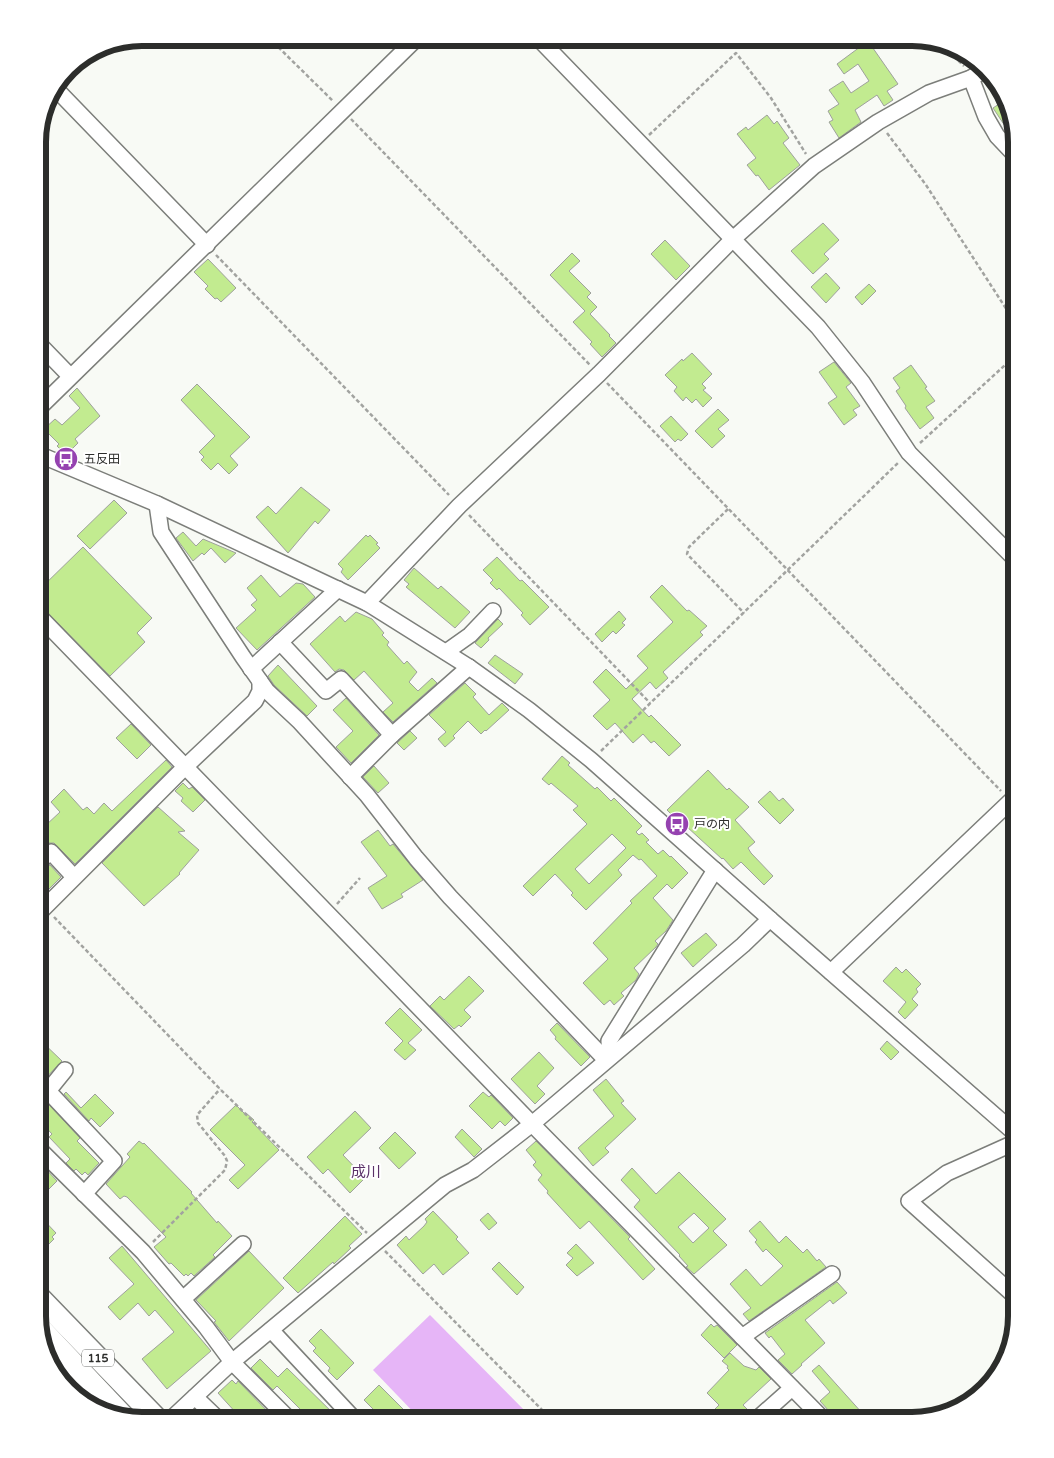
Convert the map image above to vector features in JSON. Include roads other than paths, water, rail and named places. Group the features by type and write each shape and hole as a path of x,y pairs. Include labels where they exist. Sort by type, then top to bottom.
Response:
{"highway":[{"name":"115","path":"46,1304 150,1412"},
{"name":"115","path":"50,1339 114,1407"}],"street":[{"path":"46,401 409,46"},
{"path":"546,46 818,327 862,382 909,453 1008,552"},
{"path":"367,603 459,506 599,374 733,239 814,166 878,122 928,93 976,75 986,117 997,136 1008,148"},
{"path":"60,93 207,245"},
{"path":"46,351 70,376"},
{"path":"46,457 157,504 367,603 469,667 529,710 591,760 1008,1127"},
{"path":"157,504 161,532 267,691 299,721 350,777 450,897 608,1058"},
{"path":"255,675 280,642 338,589"},
{"path":"446,652 470,635 493,611"},
{"path":"46,623 532,1124 816,1412"},
{"path":"280,642 326,691 341,679 392,735"},
{"path":"350,777 392,735 469,667"},
{"path":"46,905 185,767 255,701 260,691 255,675"},
{"path":"831,972 1008,805"},
{"path":"46,856 51,852 74,877"},
{"path":"608,1058 609,1041 715,870"},
{"path":"179,1412 232,1362 445,1185 473,1170 532,1124 743,945 770,919"},
{"path":"66,1070 48,1091 114,1161 84,1194"},
{"path":"1008,1146 947,1173 909,1200 1008,1290"},
{"path":"46,1156 143,1252 183,1299 232,1362 282,1412"},
{"path":"183,1299 243,1244"},
{"path":"742,1337 832,1274"},
{"path":"271,1330 348,1412"},
{"path":"765,1412 792,1388"},
{"path":"195,1397 211,1412"}],"place":[{"name":"五反田","path":"66,459"},
{"name":"戸の内","path":"677,824"}],"district":[{"name":"成川","path":"366,1172"}]}
